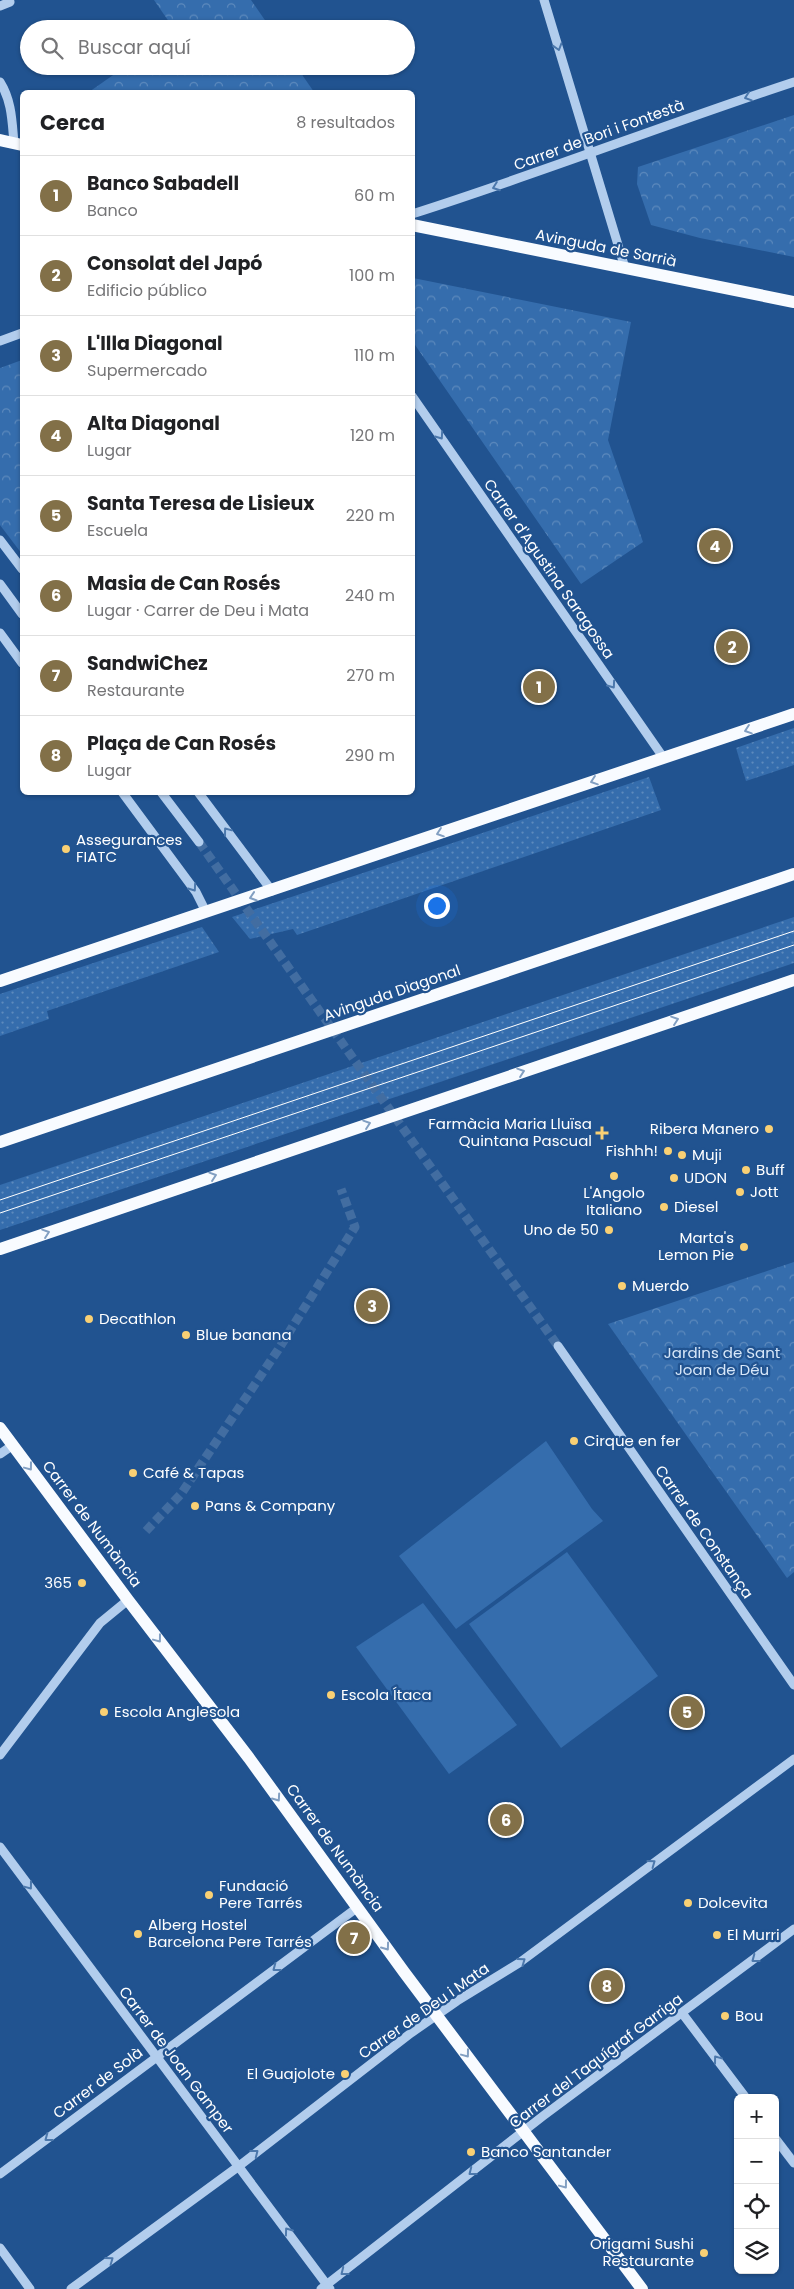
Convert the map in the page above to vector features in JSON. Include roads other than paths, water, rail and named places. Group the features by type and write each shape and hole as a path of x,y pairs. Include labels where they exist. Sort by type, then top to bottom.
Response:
{"main road":[{"path":"0,140 18,144"},
{"name":"Avinguda de Sarrià","path":"415,226 794,302"},
{"path":"0,981 794,714"},
{"name":"Avinguda Diagonal","path":"0,1142 794,874"},
{"path":"0,1249 794,980"},
{"name":"Carrer de Numància","path":"0,1428 249,1758 436,2015 642,2289"}],"street":[{"path":"544,0 625,268"},
{"path":"0,6 10,2"},
{"path":"0,82 8,94 18,144"},
{"name":"Carrer de Bori i Fontestà","path":"415,213 478,194 589,152 794,82"},
{"path":"0,341 20,334"},
{"name":"Carrer d'Agustina Saragossa","path":"415,400 663,757"},
{"path":"0,540 20,566"},
{"path":"0,584 20,611"},
{"path":"0,633 20,660"},
{"path":"124,795 196,892 206,912"},
{"path":"163,795 200,842"},
{"path":"200,795 272,890"},
{"name":"Carrer de Constança","path":"558,1346 794,1685"},
{"path":"0,1454 13,1445"},
{"path":"0,1755 100,1624 128,1600"},
{"name":"Carrer de Deu i Mata","path":"71,2289 239,2166 436,2015 518,1963 794,1759"},
{"name":"Carrer de Joan Gamper","path":"0,1847 239,2166 326,2288"},
{"name":"Carrer de Solà","path":"0,2174 358,1907"},
{"name":"Carrer del Taquígraf Garriga","path":"326,2288 525,2132 542,2116 794,1929"},
{"path":"682,2013 743,2094"},
{"path":"776,2139 794,2163"},
{"path":"0,2248 30,2289"}],"tunnel":[{"path":"199,842 558,1346"},
{"path":"146,1531 181,1494 278,1350 355,1227 341,1189"}],"tram line":[{"path":"0,1200 794,931"},
{"path":"0,1213 794,945"}],"place":[{"name":"Alta Diagonal","path":"715,546"},
{"name":"Consolat del Japó","path":"732,647"},
{"name":"Banco Sabadell","path":"539,687"},
{"name":"Assegurances FIATC","path":"66,849"},
{"name":"Ribera Manero","path":"769,1129"},
{"name":"Farmàcia Maria Lluïsa Quintana Pascual","path":"602,1133"},
{"name":"Fishhh!","path":"668,1151"},
{"name":"Muji","path":"682,1155"},
{"name":"Buff","path":"746,1170"},
{"name":"L'Angolo Italiano","path":"614,1176"},
{"name":"UDON","path":"674,1178"},
{"name":"Jott","path":"740,1192"},
{"name":"Diesel","path":"664,1207"},
{"name":"Uno de 50","path":"609,1230"},
{"name":"Marta's Lemon Pie","path":"744,1247"},
{"name":"Muerdo","path":"622,1286"},
{"name":"L'Illa Diagonal","path":"372,1306"},
{"name":"Decathlon","path":"89,1319"},
{"name":"Blue banana","path":"186,1335"},
{"name":"Cirque en fer","path":"574,1441"},
{"name":"Café & Tapas","path":"133,1473"},
{"name":"Pans & Company","path":"195,1506"},
{"name":"365","path":"82,1583"},
{"name":"Escola Ítaca","path":"331,1695"},
{"name":"Escola Anglesola","path":"104,1712"},
{"name":"Santa Teresa de Lisieux","path":"687,1712"},
{"name":"Masia de Can Rosés","path":"506,1820"},
{"name":"Fundació Pere Tarrés","path":"209,1895"},
{"name":"Dolcevita","path":"688,1903"},
{"name":"Alberg Hostel Barcelona Pere Tarrés","path":"138,1934"},
{"name":"El Murri","path":"717,1935"},
{"name":"SandwiChez","path":"354,1938"},
{"name":"Plaça de Can Rosés","path":"607,1986"},
{"name":"Bou","path":"725,2016"},
{"name":"El Guajolote","path":"345,2074"},
{"name":"Banco Santander","path":"471,2152"},
{"name":"Origami Sushi Restaurante","path":"704,2253"}],"park label":[{"name":"Jardins de Sant Joan de Déu","path":"722,1362"}]}
